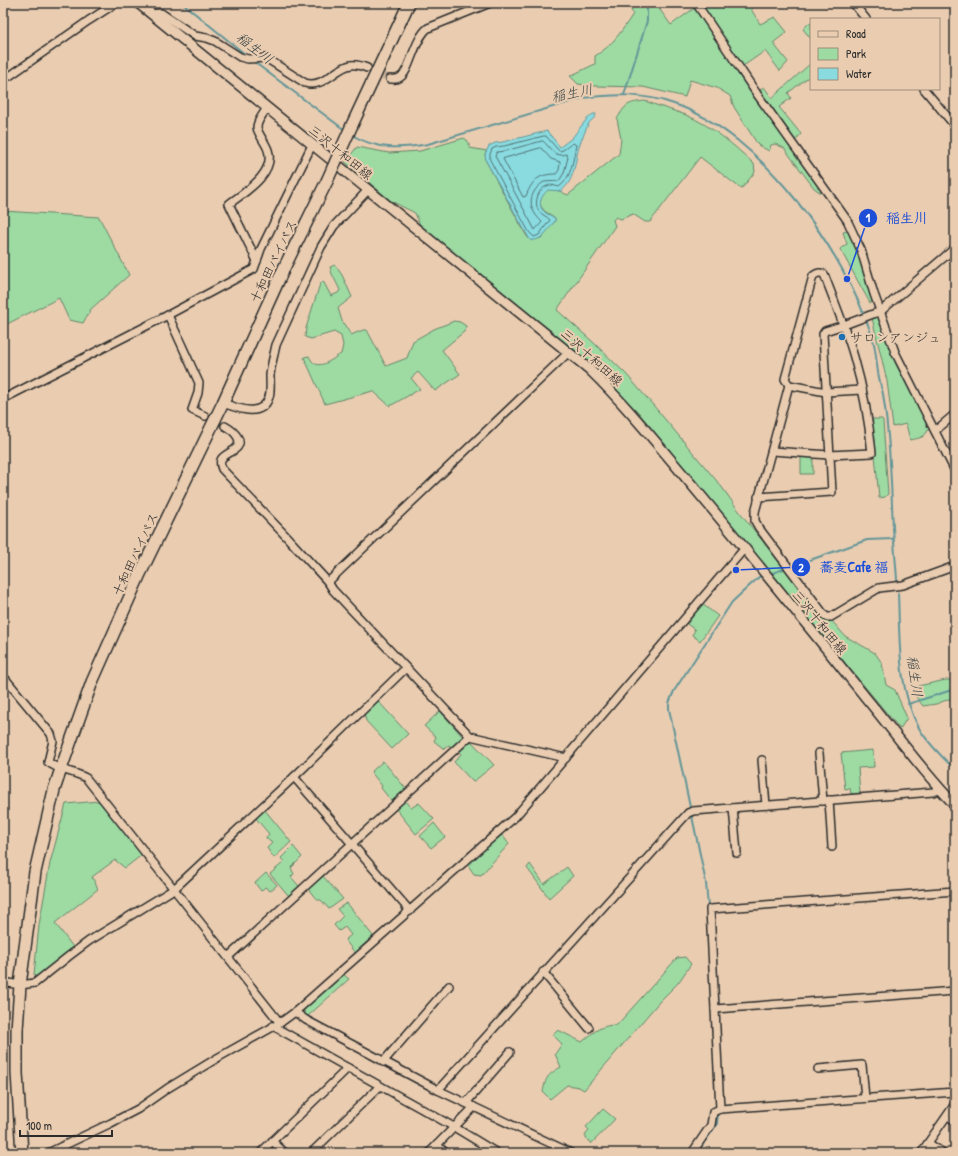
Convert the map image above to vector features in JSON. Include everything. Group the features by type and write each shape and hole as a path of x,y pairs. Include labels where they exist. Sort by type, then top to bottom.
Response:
{"highway":[{"name":"十和田バイパス","path":"22,1153 17,1073 17,1030 20,985 35,872 52,798 80,712 140,574 223,403 246,350 327,181 409,3"}],"main road":[{"name":"三沢十和田線","path":"138,3 589,369 616,397 745,548 770,581 940,790 955,805"}],"street":[{"path":"3,79 116,3"},
{"path":"390,79 397,79 406,72 419,38 428,28 490,3"},
{"path":"696,3 757,94 848,220 861,250 874,294 895,352 955,471"},
{"path":"853,3 865,18"},
{"path":"151,14 161,13 195,36 215,41 232,52 251,58 266,58 309,85 315,84 330,77 349,65 353,64 367,68"},
{"path":"925,90 955,126"},
{"path":"257,261 229,204 259,180 269,162 270,157 265,143 257,129 257,125 267,108"},
{"path":"3,399 168,315 254,269 312,145"},
{"path":"223,403 252,411 258,410 267,402 272,359 276,345 318,253 334,226 368,190"},
{"path":"758,497 832,492 823,334 825,331 881,312 955,248"},
{"path":"772,451 829,455 872,453 870,427 854,356 844,325 824,274 820,272 813,276 785,379 788,385 772,451 758,497 755,521 826,617 831,617 879,588 903,585 955,566"},
{"path":"168,315 199,384 198,393 192,410 205,416"},
{"path":"328,582 569,352"},
{"path":"788,385 826,392 862,390"},
{"path":"935,432 955,414"},
{"path":"226,426 238,435 239,440 235,450 226,454 222,459 220,464 222,469 470,736 566,758"},
{"path":"48,1153 111,1124 138,1109 168,1088 277,1025 295,1012 515,817 745,548"},
{"path":"3,982 30,985 40,980 89,941 174,889 294,777 406,668"},
{"path":"3,676 51,734 53,741 48,762 61,769 68,770 86,778 228,957 277,1025 348,1068 454,1127 497,1153"},
{"path":"228,957 470,736"},
{"path":"820,753 832,846"},
{"path":"762,760 766,805"},
{"path":"294,777 410,911"},
{"path":"438,1090 688,813 693,811 933,792 940,790"},
{"path":"733,808 737,853"},
{"path":"720,1109 710,909 955,891"},
{"path":"543,972 589,1028"},
{"path":"383,1062 449,986"},
{"path":"715,1009 955,991"},
{"path":"295,1012 306,1020 383,1062 438,1090 571,1153"},
{"path":"466,1103 510,1052"},
{"path":"818,1069 862,1065 865,1098"},
{"path":"260,1153 348,1068"},
{"path":"311,1153 380,1086"},
{"path":"692,1153 711,1125 713,1112 720,1109 955,1092"},
{"path":"921,1153 955,1104"},
{"path":"429,1153 474,1107"},
{"path":"948,1116 955,1121"},
{"path":"272,1141 285,1153"},
{"path":"928,1143 943,1153"},
{"path":"437,1145 446,1153"}],"green space":[{"path":"633,3 655,3 671,25 700,3 757,3 751,9 760,24 775,17 787,32 773,43 788,62 780,71 765,51 736,71 752,95 764,87 772,98 810,64 810,76 788,93 791,98 779,107 801,134 790,147 822,189 821,193 814,188 784,148 775,144 771,145 769,151 758,145 734,107 730,96 717,88 690,80 685,97 643,87 594,86 578,84 570,76 595,64 595,56 607,48 621,32 633,14 631,10"},
{"path":"810,22 810,38 803,29"},
{"path":"645,101 696,119 714,130 754,164 755,172 743,187 740,188 700,157 650,222 645,222 633,214 621,219 616,217 613,220 615,226 557,310 626,374 653,405 721,486 823,619 832,621 845,636 875,653 882,663 886,685 895,690 907,718 900,729 639,413 588,361 420,225 415,213 391,201 345,162 357,147 389,153 420,151 464,138 468,141 470,148 487,151 485,154 486,161 526,235 530,240 541,238 555,221 555,218 542,208 540,202 544,193 553,189 568,195 619,154 621,139 617,119 628,105"},
{"path":"3,211 99,217 129,275 91,309 83,323 69,320 59,298 3,326"},
{"path":"849,231 860,255 875,302 870,303 840,249 847,244 843,232"},
{"path":"335,265 342,275 352,297 338,308 342,321 351,335 367,330 386,366 407,358 413,341 434,329 454,321 460,322 466,326 465,331 442,350 460,374 435,391 418,372 411,378 420,389 390,406 373,391 325,404 304,357 309,356 314,363 321,365 328,362 341,354 343,345 341,336 334,332 311,339 305,337 306,328 320,284 323,281 331,296 338,293 340,290 330,267"},
{"path":"879,316 896,364 929,428 924,436 919,438 910,440 906,424 893,427 887,381 872,318"},
{"path":"873,419 882,419 883,421 888,494 885,497 879,498 872,422"},
{"path":"801,457 813,458 813,474 801,474"},
{"path":"702,604 718,616 700,641 692,635 695,630 687,624"},
{"path":"946,680 955,680 955,697 936,704 923,706 914,694 918,686"},
{"path":"378,701 408,734 392,749 366,721 364,714"},
{"path":"440,711 463,737 452,747 449,745 444,749 434,741 436,737 424,726"},
{"path":"471,741 494,765 473,782 454,762 461,754 459,751"},
{"path":"873,750 874,767 858,768 860,793 851,794 850,788 845,789 841,753"},
{"path":"383,761 407,790 393,803 371,772"},
{"path":"99,801 143,854 125,868 115,860 92,877 98,889 55,923 73,947 38,977 34,975 39,925 50,863 66,804"},
{"path":"405,801 411,808 419,803 434,819 416,834 396,809"},
{"path":"264,809 291,842 274,858 267,848 272,843 266,838 269,834 254,816"},
{"path":"434,823 445,837 431,848 420,836"},
{"path":"502,835 509,844 481,875 474,874 467,864"},
{"path":"293,846 302,857 291,868 294,874 291,877 299,886 289,896 270,874 284,862 281,858"},
{"path":"530,864 544,884 567,867 573,876 549,898 527,868"},
{"path":"266,873 277,885 270,891 265,887 261,891 255,883"},
{"path":"322,875 343,899 329,909 321,900 317,900 308,889"},
{"path":"347,903 373,936 355,953 345,940 351,935 345,927 339,931 334,925 343,916 337,909"},
{"path":"685,957 691,964 678,983 659,1002 584,1090 579,1087 567,1085 550,1099 543,1092 548,1077 561,1067 555,1054 562,1044 553,1035 558,1030 582,1042 602,1027 617,1025 677,958"},
{"path":"343,974 349,979 308,1016 304,1014 304,1009"},
{"path":"603,1109 615,1119 591,1144 585,1136 589,1130 586,1127"}],"water":[{"path":"593,114 596,114 589,123 581,141 570,181 561,191 548,190 543,195 540,204 541,207 546,213 555,218 555,221 541,237 530,240 486,161 485,154 489,146 495,143 547,131 560,147 572,138 586,120"}],"waterway":[{"name":"稲生川","path":"182,3 246,55"},
{"path":"624,95 647,21 647,3"},
{"name":"稲生川","path":"254,62 346,131"},
{"name":"稲生川","path":"352,135 361,140 380,146 418,146 583,98 629,95 663,100 674,104 706,119 738,141 767,168 795,199 820,233 841,268 859,303 872,336 878,375 883,394 887,427 897,580"},
{"path":"790,567 867,540 893,539"},
{"path":"770,574 786,568"},
{"path":"690,807 669,703 674,691 732,602 759,577 763,576"},
{"name":"稲生川","path":"898,593 901,662 903,679 912,712 919,728 927,739 955,770"},
{"path":"908,704 955,689"},
{"path":"692,816 706,883 708,907"},
{"path":"697,1153 717,1124 718,1113"}],"tunnel":[{"path":"374,71 390,79"},
{"path":"205,416 225,426"}],"place":[{"name":"稲生川","path":"847,279"},
{"name":"サロンアンジュ","path":"842,337"},
{"name":"蕎麦Cafe 福","path":"736,570"}]}
